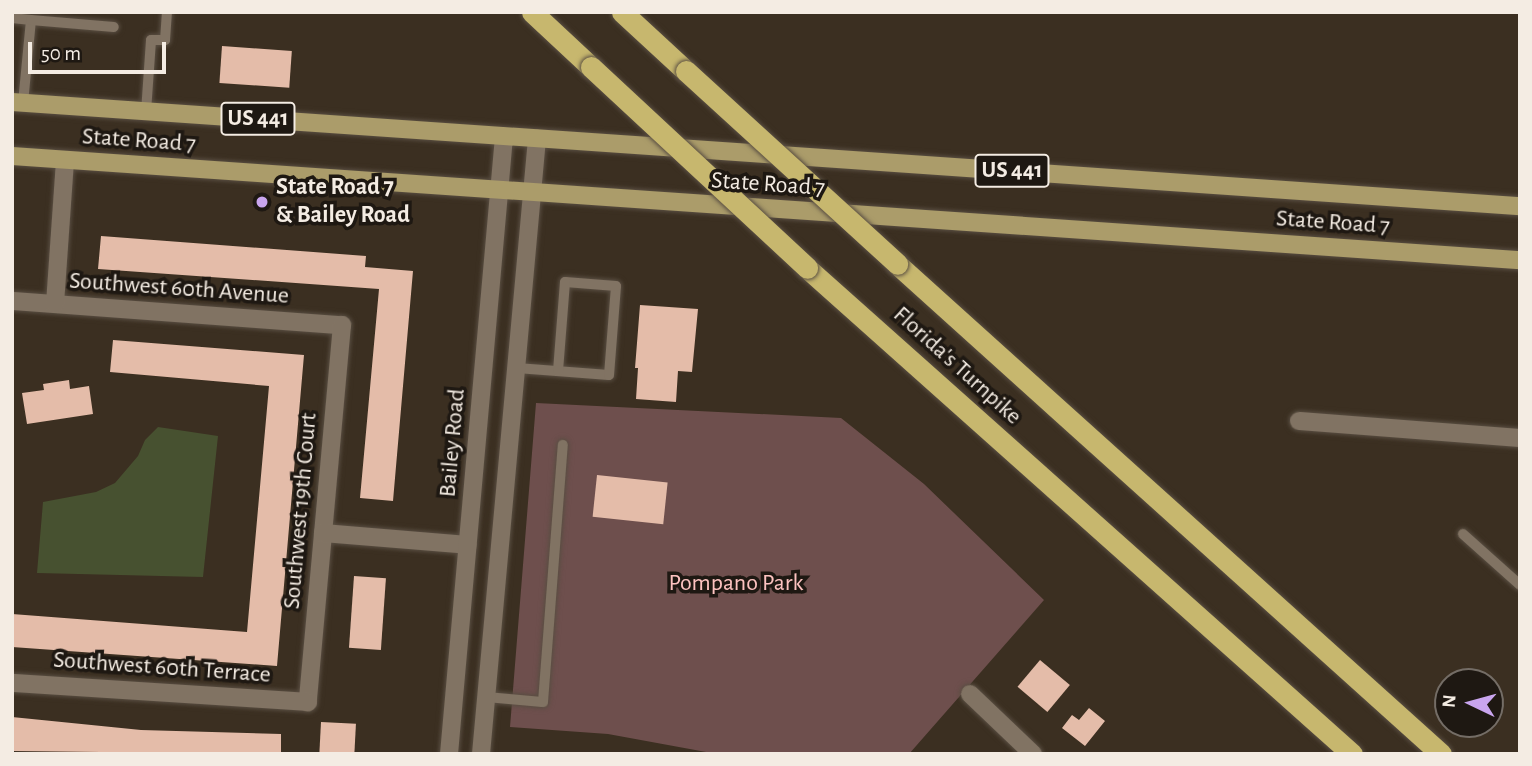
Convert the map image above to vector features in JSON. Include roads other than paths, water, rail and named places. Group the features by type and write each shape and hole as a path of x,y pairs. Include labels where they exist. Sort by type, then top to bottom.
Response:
{"highway":[{"name":"Florida's Turnpike","path":"532,12 807,268 1352,754"},
{"name":"Florida's Turnpike","path":"622,12 897,264 1441,754"}],"main road":[{"name":"State Road 7","path":"18,103 1520,206"},
{"name":"State Road 7","path":"12,156 501,192 1520,260"}],"street":[{"name":"Bailey Road","path":"449,754 504,136"},
{"path":"481,754 537,139"},
{"path":"55,304 65,160"},
{"name":"Southwest 60th Avenue","path":"12,301 342,325"},
{"name":"Southwest 19th Court","path":"308,702 342,325"},
{"path":"1299,421 1520,438"},
{"path":"323,533 468,545"},
{"name":"Southwest 60th Terrace","path":"12,683 308,702"},
{"path":"454,694 486,697"},
{"path":"970,694 1032,754"}],"lane":[{"path":"146,112 151,40 165,40 167,12"},
{"path":"12,18 31,20 53,17 114,27"},
{"path":"18,103 31,20"},
{"path":"517,368 558,371 609,374 617,286 565,282 558,371"},
{"path":"486,697 543,702 564,444"},
{"path":"1463,534 1520,585"}],"place":[{"name":"State Road 7 & Bailey Road","path":"262,202"}],"park label":[{"name":"Pompano Park","path":"736,584"}]}
